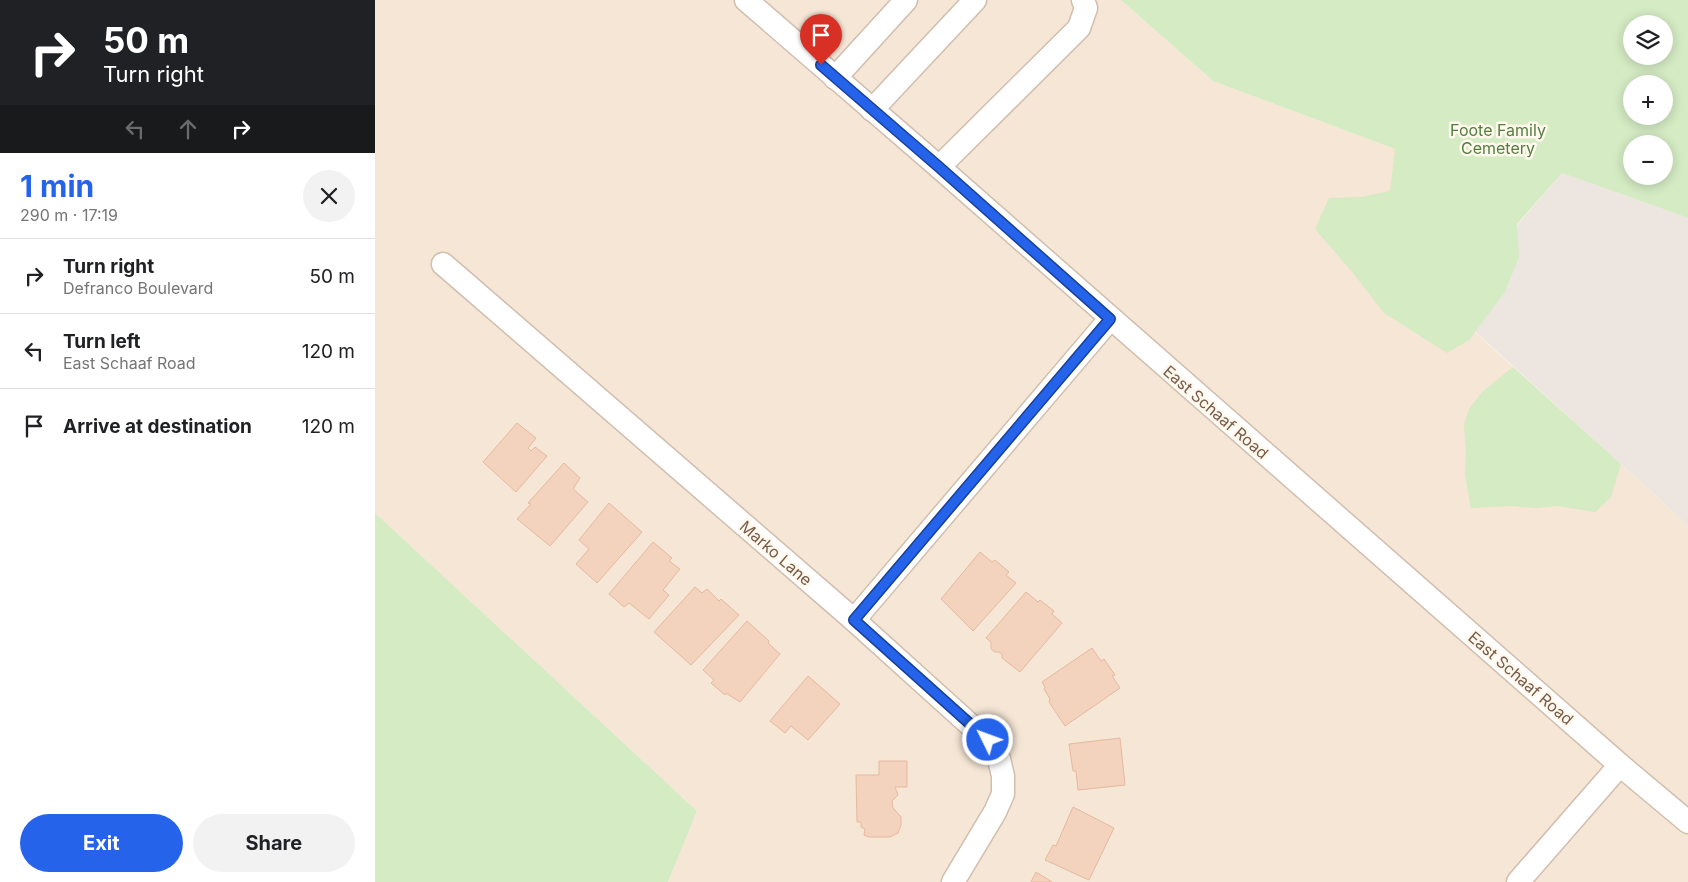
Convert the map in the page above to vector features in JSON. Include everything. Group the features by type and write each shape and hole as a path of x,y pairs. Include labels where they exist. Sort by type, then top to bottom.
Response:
{"street":[{"name":"East Schaaf Road","path":"746,0 1620,765 1688,822"},
{"path":"835,78 906,0"},
{"path":"872,110 975,0"},
{"path":"939,167 1079,28 1086,8 1083,0"},
{"name":"Marko Lane","path":"443,264 854,620 988,740 999,759 1003,776 1003,794 995,812 953,882"},
{"path":"854,620 1110,319"},
{"path":"1518,882 1620,765"}],"shaded area":[{"path":"375,0 1121,0 1213,81 1395,149 1508,235 1447,307 1688,525 1688,882 668,882 697,811 375,513"},
{"path":"1562,173 1688,218 1688,525 1447,306"}],"green space":[{"name":"Foote Family Cemetery","path":"1121,0 1688,0 1688,218 1562,173 1517,224 1519,257 1505,292 1469,340 1447,353 1384,313 1315,229 1329,198 1361,197 1390,191 1395,149 1213,81"},
{"path":"1513,367 1621,464 1611,497 1595,512 1558,506 1471,508 1465,475 1464,425 1469,409 1482,392"},
{"path":"375,513 697,811 668,882 375,882"}],"building":[{"path":"517,423 536,438 528,448 531,451 535,447 547,456 516,492 483,462"},
{"path":"564,463 580,478 573,489 588,502 550,546 517,519 531,504 528,503"},
{"path":"609,503 642,532 597,583 576,564 589,549 579,540"},
{"path":"653,542 672,558 669,561 680,569 663,590 669,595 649,619 629,603 624,607 609,594"},
{"path":"980,552 992,562 995,560 1009,572 1006,575 1016,583 973,631 941,599"},
{"path":"695,587 702,593 707,589 719,601 721,599 739,615 691,665 654,632"},
{"path":"1026,592 1038,602 1040,600 1054,611 1052,614 1062,623 1020,672 1002,658 1002,654 991,649 991,642 986,638"},
{"path":"747,621 780,654 740,702 726,693 725,695 711,683 714,680 703,670"},
{"path":"1092,648 1101,661 1104,659 1115,675 1112,676 1120,688 1065,726 1049,702 1050,699 1042,682"},
{"path":"808,676 840,704 808,740 791,726 785,733 770,721"},
{"path":"1120,738 1125,785 1078,790 1076,771 1073,771 1069,744"},
{"path":"879,761 907,761 907,787 895,787 898,795 892,801 893,808 901,817 901,825 898,833 890,837 869,837 864,835 865,829 861,827 861,822 857,822 856,775 879,775"},
{"path":"1073,807 1114,828 1089,880 1045,860 1053,845 1056,846"},
{"path":"1036,872 1052,882 1031,882"}],"route":[{"path":"821,65 1110,319 854,620 988,740"}]}
